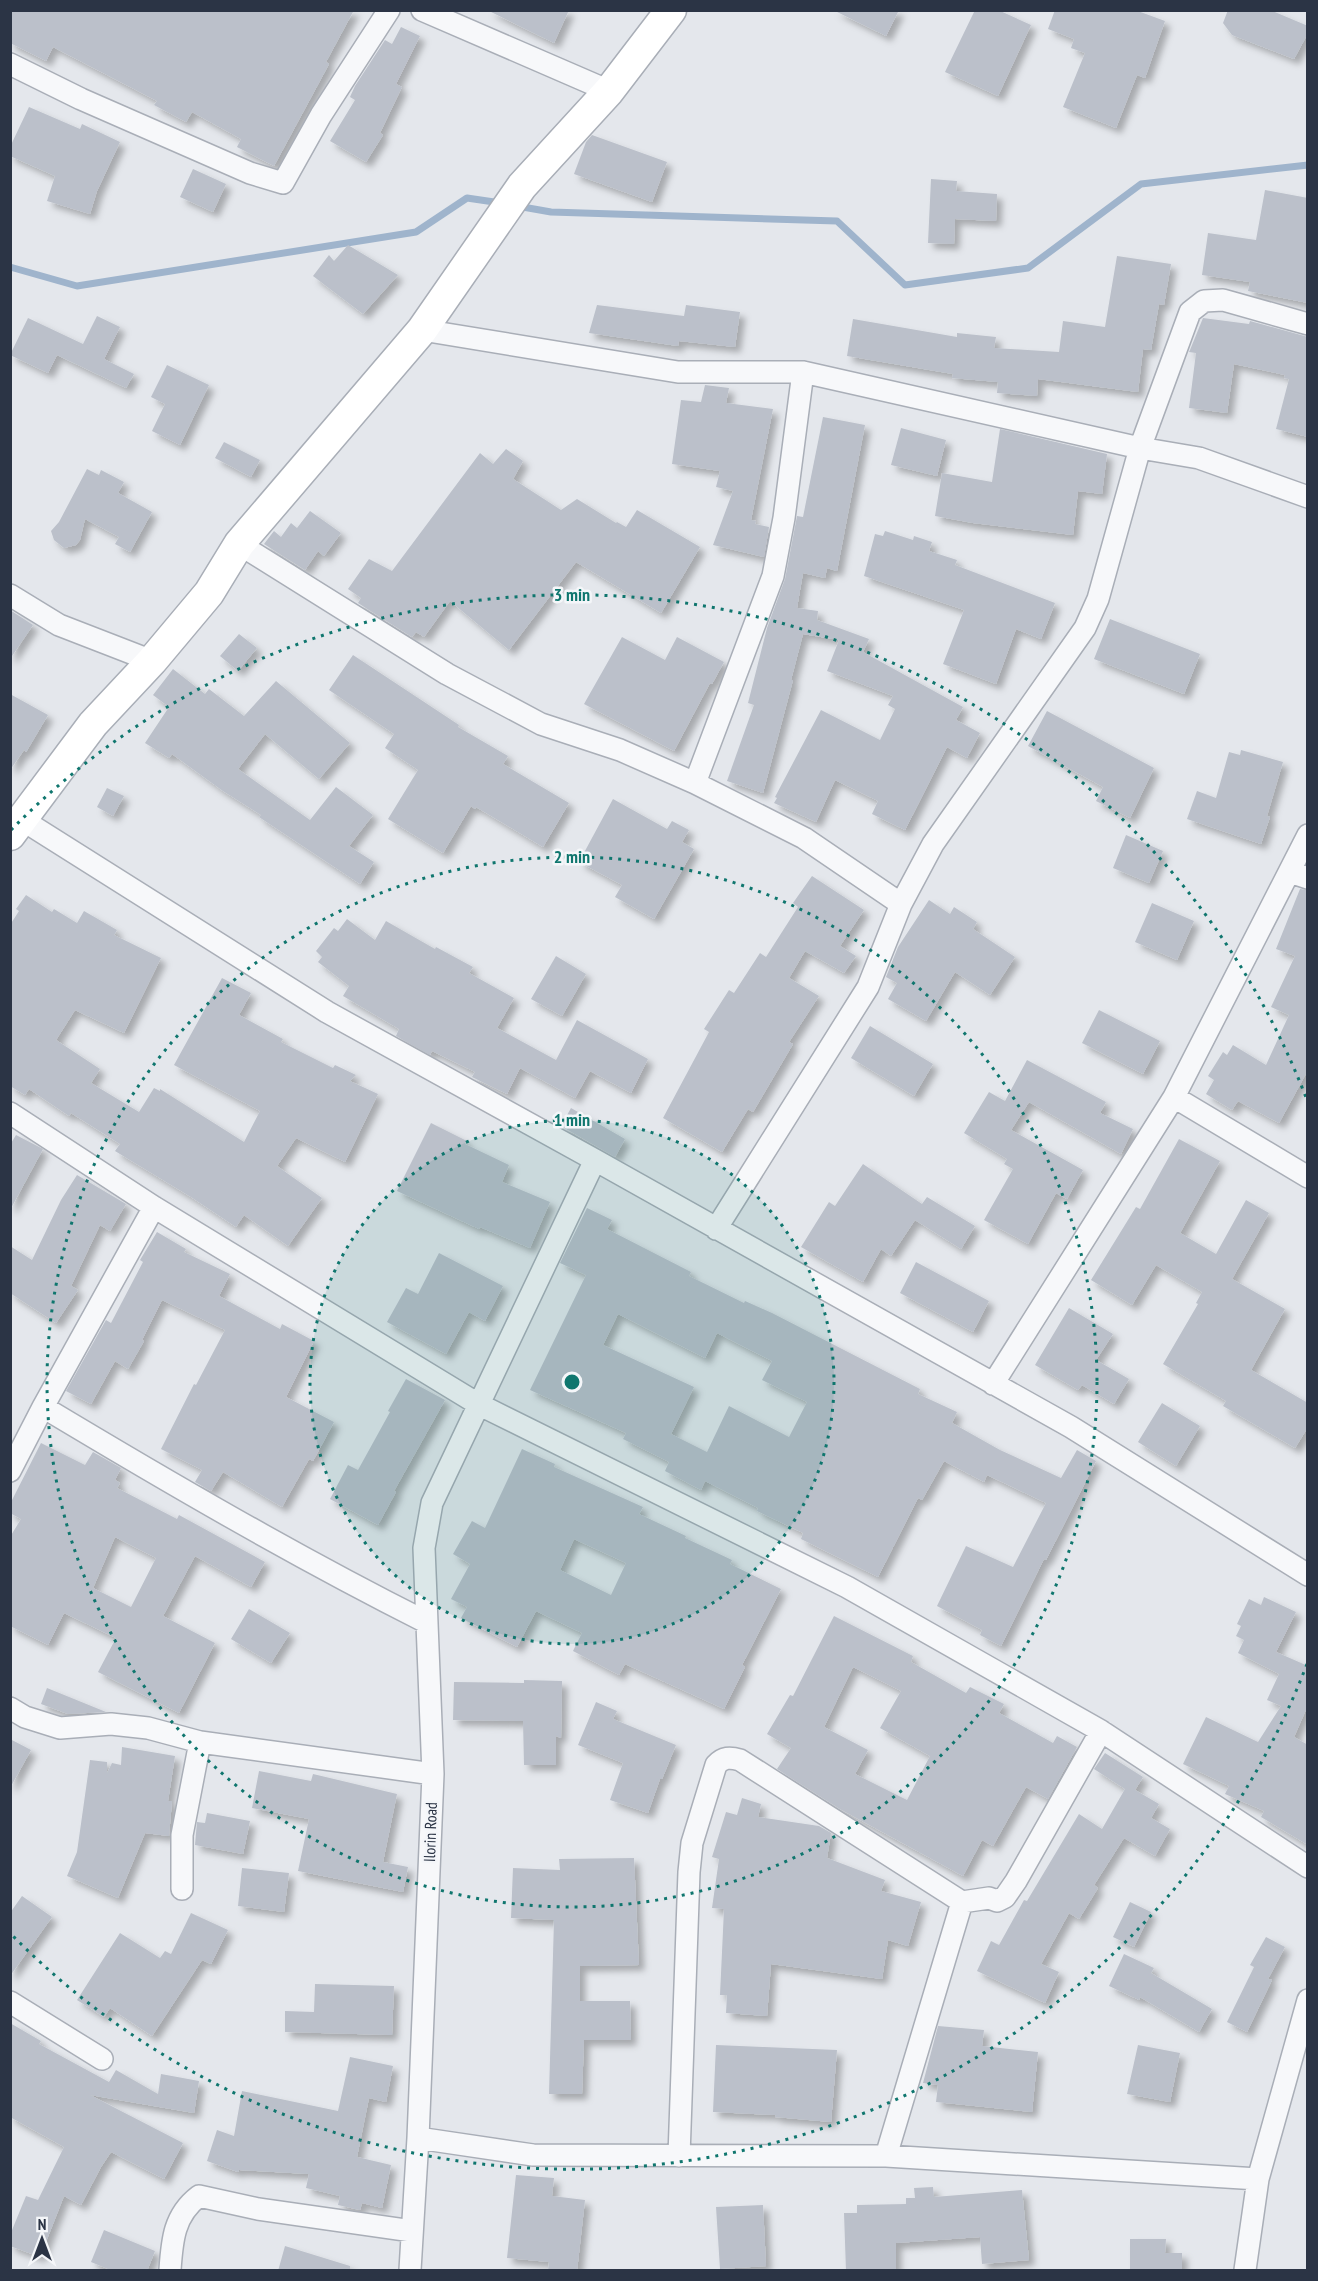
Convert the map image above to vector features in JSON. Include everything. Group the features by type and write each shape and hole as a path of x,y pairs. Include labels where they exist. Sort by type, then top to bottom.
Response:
{"main road":[{"path":"16,827 93,724 152,661 210,593 239,544 422,330 522,186 609,91 671,10"}],"street":[{"path":"10,64 81,99 250,173 283,183 321,115 389,10"},
{"path":"423,10 609,91"},
{"path":"716,1229 868,987 901,904 933,844 1085,628 1098,599 1140,448 1190,312 1204,301 1223,300 1308,324"},
{"path":"422,330 678,372 803,372 1140,448 1199,458 1308,497"},
{"path":"695,783 773,576 784,518 803,372"},
{"path":"239,544 438,669 541,724 621,750 695,783 804,838 901,904"},
{"path":"10,595 59,625 152,661"},
{"path":"16,827 327,1012 1071,1427 1308,1575"},
{"path":"993,1384 1174,1097 1299,875 1308,835"},
{"path":"1174,1097 1308,1177"},
{"path":"10,1113 154,1207 478,1404 847,1587 1101,1731 1308,1867"},
{"name":"Ilorin Road","path":"410,2271 418,2138 433,1774 424,1548 432,1503 595,1160"},
{"path":"10,1471 154,1207"},
{"path":"43,1407 183,1491 344,1581 426,1622"},
{"path":"10,1708 25,1717 60,1728 111,1724 148,1728 200,1742 433,1774"},
{"path":"680,2156 691,1852 716,1765 720,1761 733,1758 740,1760 962,1902 989,1898 998,1901 1005,1897 1101,1731"},
{"path":"182,1889 182,1835 200,1742"},
{"path":"886,2156 962,1902"},
{"path":"1245,2271 1258,2178 1308,2000"},
{"path":"10,2002 102,2059"},
{"path":"418,2138 533,2155 886,2156 1258,2178"},
{"path":"170,2271 172,2238 186,2206 199,2196 258,2209 412,2231"}],"building":[{"path":"10,10 354,10 326,62 329,64 274,166 237,147 241,139 192,112 186,122 154,105 157,101 53,47 46,61 10,43"},
{"path":"487,10 569,10 554,43"},
{"path":"833,10 899,10 886,36"},
{"path":"975,10 998,10 1031,25 998,96 945,72"},
{"path":"1055,10 1135,10 1165,21 1145,78 1137,75 1116,128 1063,107 1085,53 1071,48 1074,39 1048,29"},
{"path":"1228,10 1270,10 1308,26 1308,33 1294,59 1232,35 1223,23"},
{"path":"401,27 420,36 396,84 402,87 380,133 383,135 366,162 330,141 355,100 350,97 355,86 385,40 392,44"},
{"path":"29,107 80,129 82,124 120,142 97,191 90,214 47,201 55,176 10,156 10,147"},
{"path":"592,135 667,162 652,202 574,174 586,142"},
{"path":"193,169 226,184 213,212 180,197"},
{"path":"931,179 957,181 956,191 997,194 996,221 955,219 954,244 928,243"},
{"path":"1265,190 1308,198 1308,303 1248,291 1250,282 1202,275 1208,233 1256,240"},
{"path":"348,245 398,275 363,314 313,276 329,255 334,261"},
{"path":"1117,256 1171,264 1164,305 1159,304 1151,350 1143,349 1138,392 1038,379 1037,396 997,393 998,382 952,378 953,374 847,356 853,319 957,337 957,333 996,337 994,348 1059,352 1063,321 1105,327"},
{"path":"597,305 684,316 686,305 740,312 735,347 679,341 678,346 589,333"},
{"path":"97,316 120,327 104,359 134,374 126,388 57,355 48,373 10,355 28,318 83,344"},
{"path":"1203,318 1249,324 1250,321 1308,337 1308,437 1276,429 1289,379 1284,378 1285,375 1234,364 1227,413 1189,408 1196,353 1189,352"},
{"path":"167,365 209,385 180,445 152,431 165,404 151,397"},
{"path":"705,385 729,388 726,403 773,409 751,520 756,521 755,524 769,527 764,557 713,545 733,491 716,487 720,471 672,464 681,400 701,402"},
{"path":"823,417 865,425 837,571 827,568 825,578 803,573 797,608 818,611 817,620 869,639 863,652 963,707 956,720 980,733 967,758 947,747 905,830 872,814 878,801 835,780 816,822 774,803 777,798 775,797 821,710 880,740 895,709 888,705 893,696 827,671 839,640 803,634 763,793 727,781 754,705 748,703 767,628 785,579 797,516 803,517"},
{"path":"901,428 946,440 937,476 891,465"},
{"path":"1000,429 1107,454 1102,494 1078,491 1073,535 935,516 942,473 992,482"},
{"path":"224,442 260,460 251,477 215,458"},
{"path":"506,449 523,461 513,479 561,510 577,499 626,527 637,510 700,547 661,613 576,562 509,650 450,601 424,637 416,632 412,637 358,603 361,598 348,589 369,559 392,571 480,453 493,464"},
{"path":"87,469 99,475 101,470 124,482 118,493 152,512 130,552 115,544 119,537 85,519 80,540 76,545 64,548 54,540 51,531 59,522"},
{"path":"310,511 341,533 324,556 318,551 305,570 264,544 274,531 281,537 291,523 297,528"},
{"path":"885,531 913,540 914,536 932,542 929,551 957,560 955,565 1055,603 1041,639 1016,629 996,684 943,664 964,610 864,576 875,534 883,536"},
{"path":"10,610 33,625 10,659"},
{"path":"1110,619 1200,654 1184,694 1094,659"},
{"path":"239,634 257,648 238,671 220,656"},
{"path":"622,637 665,660 677,637 724,662 712,684 710,683 674,751 584,704"},
{"path":"353,655 459,725 458,727 508,756 503,764 569,803 543,847 471,806 443,853 388,819 418,770 385,748 394,734 329,690"},
{"path":"173,669 205,694 209,689 244,716 276,681 350,743 319,779 265,734 238,769 310,820 336,787 373,815 349,846 374,862 360,884 259,817 261,815 172,754 169,758 145,743 169,707 153,695"},
{"path":"10,694 48,715 26,752 24,750 10,770"},
{"path":"1047,711 1154,768 1130,818 1096,801 1103,787 1028,746"},
{"path":"1241,750 1283,762 1261,844 1187,819 1197,791 1216,798 1229,752 1240,755"},
{"path":"107,788 124,796 113,816 97,807"},
{"path":"613,799 667,829 672,821 689,830 682,842 694,849 654,919 615,897 622,885 579,862"},
{"path":"1126,835 1163,851 1149,883 1113,868"},
{"path":"812,876 864,910 840,946 856,956 844,973 805,951 789,978 819,996 789,1042 793,1044 753,1112 748,1109 722,1152 663,1118 709,1032 704,1029 729,990 734,993 760,953 766,957 798,907 793,903"},
{"path":"1300,889 1308,890 1308,1070 1279,1123 1238,1101 1232,1110 1206,1094 1214,1080 1208,1076 1223,1052 1227,1055 1233,1045 1266,1065 1289,1015 1271,1007 1295,956 1276,949"},
{"path":"26,895 52,912 54,909 77,923 84,911 117,930 114,935 161,958 124,1033 75,1010 56,1040 100,1069 91,1083 139,1112 154,1088 160,1091 160,1089 244,1142 260,1111 174,1065 222,978 251,993 239,1015 283,1039 281,1042 333,1068 335,1065 356,1075 350,1081 378,1094 345,1162 296,1138 277,1166 322,1198 288,1246 244,1215 236,1227 115,1151 120,1144 71,1113 69,1116 29,1089 25,1095 10,1086 10,925 19,911 16,909"},
{"path":"929,900 950,914 954,907 977,922 973,929 1015,957 990,995 955,972 926,1021 888,999 897,983 886,977 898,947"},
{"path":"1152,903 1194,921 1177,960 1135,942"},
{"path":"347,919 375,940 386,921 435,949 436,947 473,967 469,973 514,998 497,1028 556,1060 577,1020 648,1059 631,1093 590,1071 575,1098 520,1068 507,1094 472,1077 475,1072 432,1051 430,1055 396,1036 399,1029 343,996 349,986 318,962 322,957 316,951 334,928 338,931"},
{"path":"556,956 586,974 562,1016 531,999"},
{"path":"1099,1010 1160,1041 1143,1074 1082,1043"},
{"path":"870,1026 933,1064 914,1096 851,1058"},
{"path":"1027,1060 1106,1102 1100,1113 1133,1129 1121,1154 1029,1102 1011,1130 1083,1170 1067,1199 1056,1193 1028,1244 984,1220 1013,1169 1004,1164 1007,1159 964,1133 989,1092 1005,1101"},
{"path":"571,1108 625,1139 615,1157 561,1126"},
{"path":"431,1123 467,1141 465,1144 509,1165 502,1182 550,1202 530,1248 480,1227 479,1229 397,1191"},
{"path":"16,1135 43,1149 10,1210 10,1145"},
{"path":"1179,1139 1220,1161 1180,1233 1216,1254 1246,1200 1269,1213 1232,1279 1285,1309 1251,1370 1308,1403 1308,1427 1295,1448 1223,1406 1226,1401 1163,1364 1198,1304 1196,1303 1202,1292 1156,1265 1132,1305 1091,1280 1136,1207 1140,1209"},
{"path":"863,1164 922,1204 927,1197 975,1226 961,1249 915,1220 891,1256 881,1249 863,1282 801,1247 829,1202 835,1206"},
{"path":"77,1175 126,1204 110,1231 100,1225 71,1286 78,1290 56,1323 10,1293 10,1246 32,1260 61,1200"},
{"path":"587,1208 612,1220 607,1229 691,1272 689,1276 744,1303 745,1301 772,1313 920,1389 918,1394 957,1412 952,1423 1000,1450 1061,1478 1077,1450 1096,1461 1001,1646 980,1635 982,1630 937,1606 966,1546 1013,1567 1046,1503 987,1475 984,1482 944,1461 922,1500 918,1498 878,1577 801,1539 803,1533 757,1511 758,1508 705,1481 701,1490 665,1471 669,1462 623,1439 626,1433 530,1390 586,1275 560,1263","holes":["618,1314 705,1358 717,1333 772,1361 762,1380 807,1402 789,1437 729,1406 707,1452 671,1434 694,1387 603,1345"]},
{"path":"157,1232 186,1249 184,1252 230,1274 219,1296 280,1329 282,1324 314,1341 286,1397 334,1422 313,1461 309,1459 282,1507 223,1472 211,1491 195,1482 202,1470 161,1449 225,1330 162,1300 142,1340 144,1341 128,1369 115,1361 91,1404 66,1391 106,1320 111,1323 143,1262 140,1260"},
{"path":"439,1253 503,1286 485,1321 469,1312 446,1354 387,1322 406,1288 418,1294"},
{"path":"916,1262 989,1301 973,1332 900,1293"},
{"path":"1069,1308 1113,1334 1096,1360 1129,1379 1114,1404 1082,1385 1078,1390 1035,1365"},
{"path":"406,1379 445,1400 394,1491 396,1492 378,1525 330,1499 348,1465 358,1470"},
{"path":"1162,1403 1200,1426 1176,1466 1138,1442"},
{"path":"41,1443 85,1465 93,1452 121,1468 115,1480 120,1483 117,1488 177,1519 179,1515 265,1562 251,1587 195,1556 163,1616 215,1643 179,1713 98,1672 116,1638 64,1613 48,1645 10,1626 10,1537 21,1519 10,1513 10,1504","holes":["115,1537 156,1558 131,1607 93,1588"]},
{"path":"522,1449 555,1464 554,1467 643,1507 639,1514 732,1560 730,1564 781,1589 742,1665 745,1667 724,1709 625,1664 619,1675 573,1651 582,1633 536,1611 517,1647 461,1618 467,1607 451,1599 470,1564 453,1554 472,1521 485,1528","holes":["574,1539 626,1563 611,1595 560,1570"]},
{"path":"1264,1597 1296,1612 1276,1652 1308,1666 1308,1705 1294,1737 1308,1745 1308,1845 1261,1817 1264,1811 1225,1794 1229,1786 1183,1764 1206,1717 1258,1742 1281,1706 1267,1700 1279,1674 1238,1653 1244,1640 1236,1636 1241,1626 1237,1624 1249,1599 1261,1605"},
{"path":"249,1609 290,1633 271,1663 231,1639"},
{"path":"834,1616 913,1656 911,1662 966,1693 970,1687 1004,1704 999,1713 1053,1743 1057,1736 1077,1747 1048,1799 1026,1787 993,1846 982,1840 963,1876 840,1809 777,1769 791,1748 767,1734 790,1695 793,1696","holes":["853,1667 901,1691 880,1728 930,1756 907,1800 855,1774 868,1750 824,1727"]},
{"path":"524,1680 562,1681 561,1738 556,1736 556,1765 524,1765 523,1721 453,1720 454,1682 524,1683"},
{"path":"47,1688 106,1712 68,1714 41,1704"},
{"path":"596,1702 617,1711 613,1719 676,1745 662,1779 660,1779 648,1813 610,1800 623,1763 578,1745"},
{"path":"10,1739 31,1750 10,1788"},
{"path":"122,1747 175,1756 168,1801 172,1801 169,1836 145,1833 118,1898 67,1876 77,1852 90,1760 107,1762 107,1773 112,1763 121,1765"},
{"path":"1105,1753 1143,1777 1135,1790 1159,1804 1151,1818 1170,1829 1155,1856 1124,1838 1094,1885 1098,1888 1079,1919 1069,1913 1041,1964 1059,1972 1045,2003 977,1971 991,1941 999,1945 1024,1900 1027,1901 1079,1814 1102,1829 1125,1789 1094,1769"},
{"path":"259,1771 311,1781 313,1774 397,1794 383,1862 408,1867 403,1892 298,1871 309,1819 252,1808"},
{"path":"742,1798 761,1804 758,1817 819,1826 831,1833 827,1858 885,1880 881,1891 921,1902 908,1946 888,1940 882,1979 771,1964 767,2016 726,2013 727,1995 720,1995 724,1909 712,1908 719,1859 712,1857 726,1812 737,1815"},
{"path":"207,1813 250,1821 243,1854 195,1845 197,1822 205,1823"},
{"path":"634,1858 639,1965 580,1966 580,2001 630,2001 631,2040 584,2040 582,2094 549,2094 554,1920 511,1918 513,1868 560,1870 559,1859"},
{"path":"242,1868 289,1873 284,1912 238,1906"},
{"path":"22,1896 52,1917 10,1976 10,1913"},
{"path":"1130,1902 1151,1912 1134,1947 1113,1937"},
{"path":"191,1913 228,1930 211,1964 202,1960 152,2036 110,2008 104,2017 77,2000 120,1933 160,1958 165,1951 171,1954"},
{"path":"1266,1937 1285,1947 1268,1979 1272,1980 1247,2032 1227,2022 1254,1967 1250,1965"},
{"path":"1124,1954 1154,1968 1151,1973 1212,2009 1199,2032 1140,1997 1139,2000 1109,1986"},
{"path":"315,1984 394,1986 392,2035 285,2032 285,2011 314,2012"},
{"path":"10,2023 41,2041 39,2044 109,2082 116,2070 158,2094 161,2074 199,2081 194,2113 90,2095 183,2143 164,2179 111,2152 81,2205 64,2196 40,2257 10,2246 10,2235 26,2196 38,2200 64,2147 10,2117"},
{"path":"938,2026 984,2030 982,2046 1038,2052 1032,2112 936,2102 938,2085 923,2083"},
{"path":"716,2045 837,2050 831,2122 775,2117 776,2115 713,2112"},
{"path":"1138,2045 1180,2053 1170,2102 1127,2094"},
{"path":"350,2057 393,2066 386,2102 369,2098 357,2157 391,2165 382,2208 362,2203 360,2210 338,2205 340,2196 306,2188 309,2174 239,2170 238,2172 207,2161 217,2130 234,2136 242,2091 338,2111"},
{"path":"516,2175 554,2178 552,2196 585,2200 577,2271 548,2271 549,2262 507,2258"},
{"path":"933,2187 934,2197 1022,2190 1029,2260 982,2264 980,2237 896,2243 896,2271 846,2271 844,2213 857,2213 857,2205 906,2204 906,2198 915,2198 914,2188"},
{"path":"763,2205 766,2266 720,2269 716,2207"},
{"path":"104,2230 155,2251 147,2271 113,2271 91,2262"},
{"path":"1130,2239 1166,2239 1165,2253 1182,2253 1182,2271 1130,2271"},
{"path":"285,2246 350,2266 350,2271 278,2271"}],"waterway":[{"path":"517,206 551,212 837,221 905,285 1028,268 1141,184 1308,165"},
{"path":"10,267 77,286 416,232 467,198 501,203"}]}
